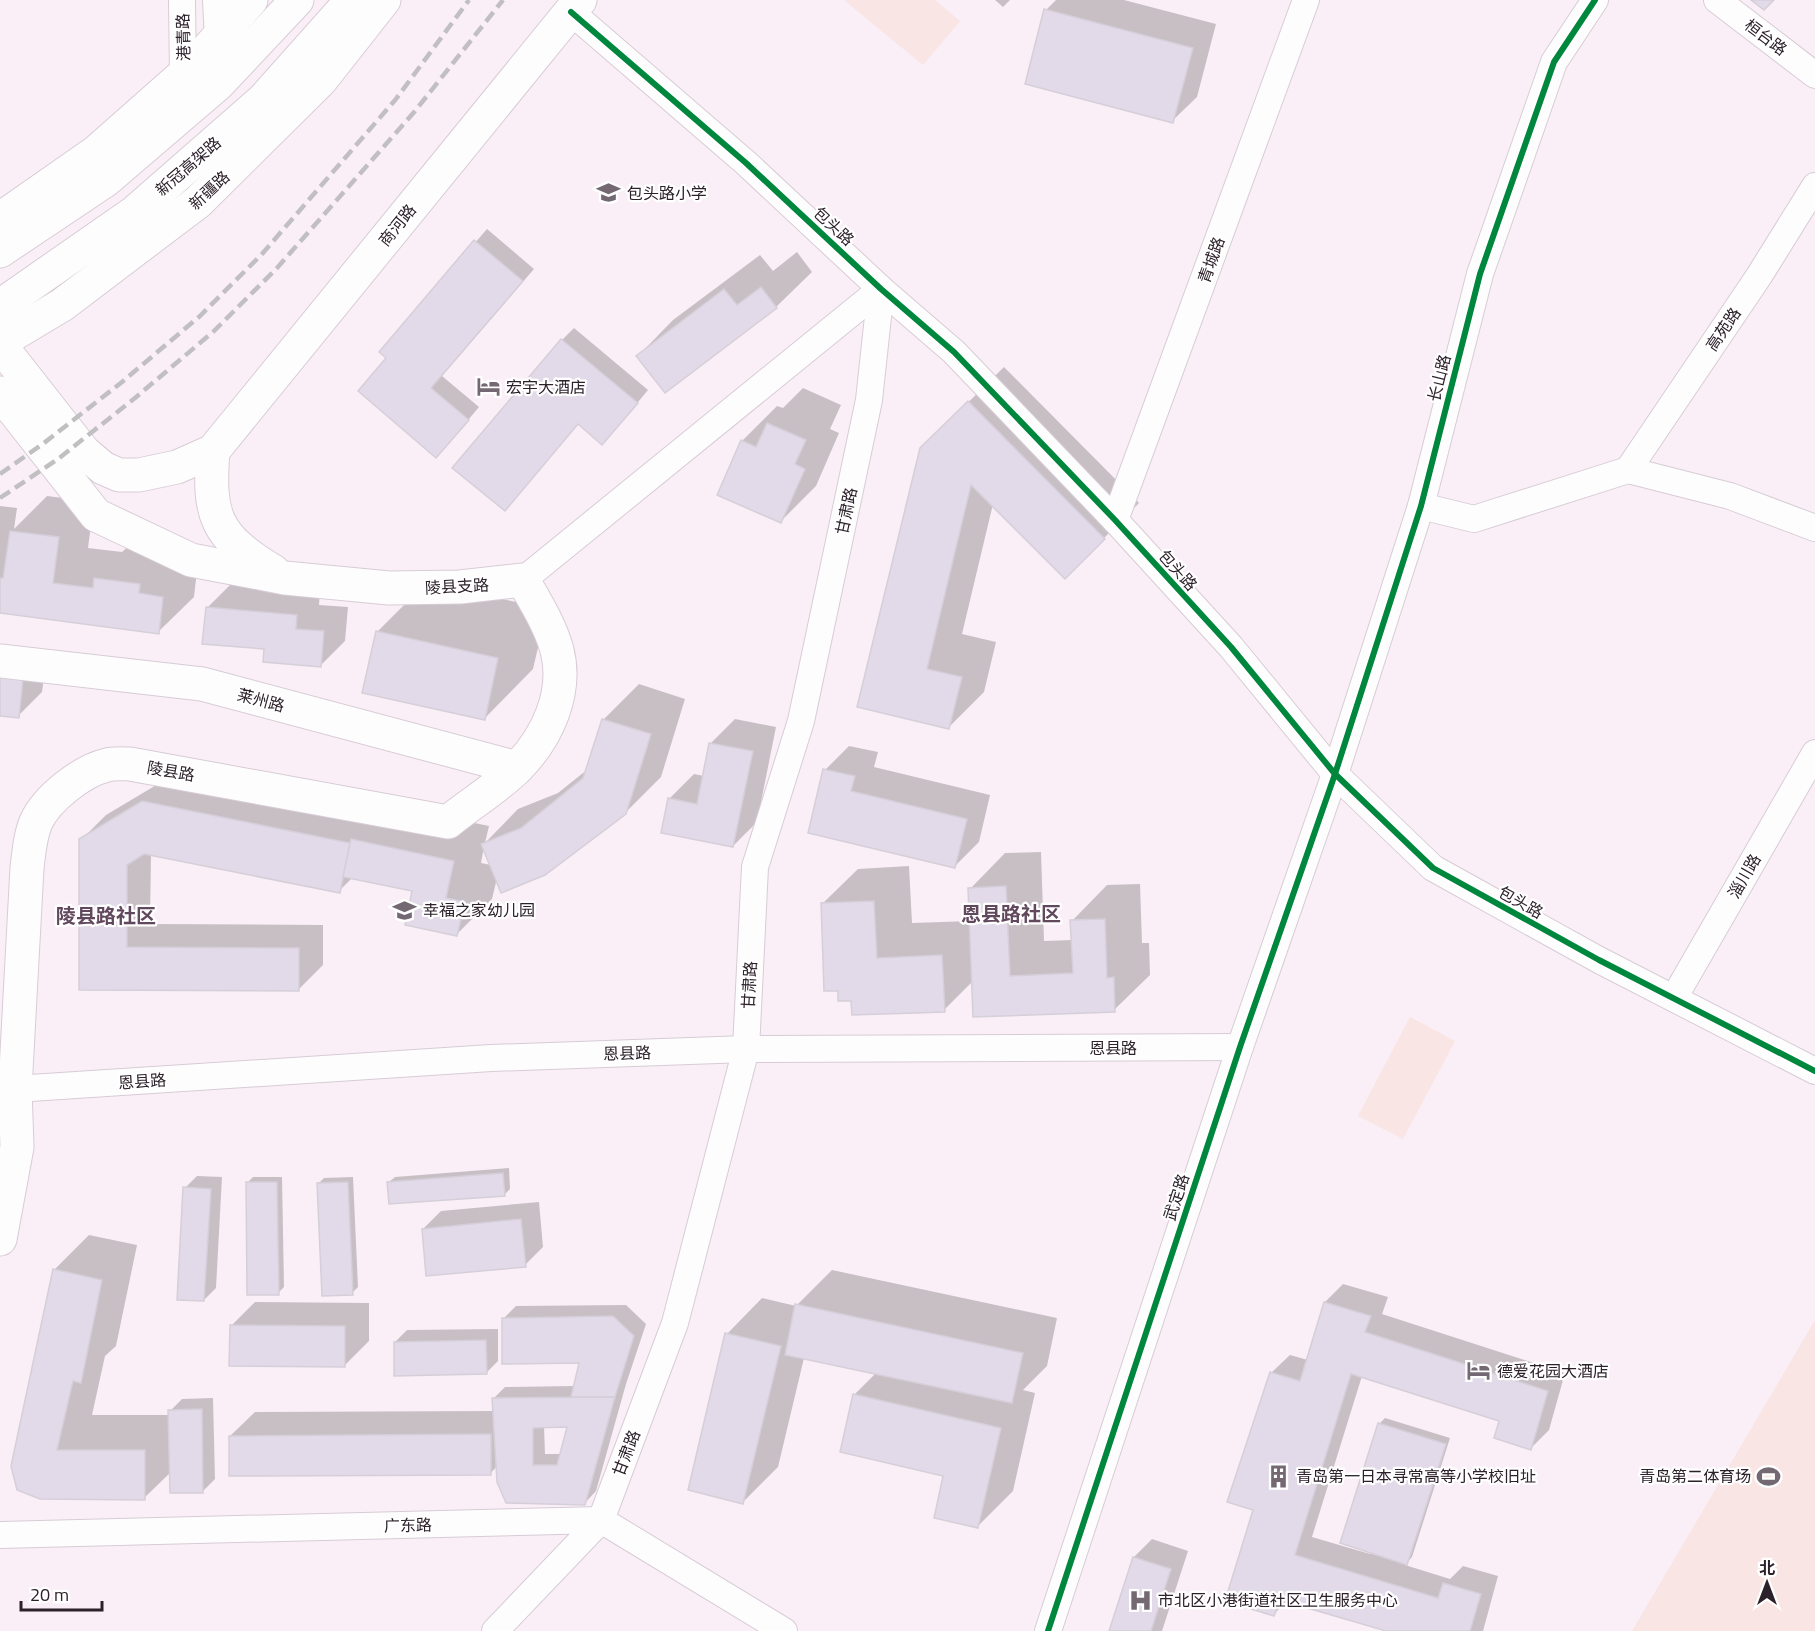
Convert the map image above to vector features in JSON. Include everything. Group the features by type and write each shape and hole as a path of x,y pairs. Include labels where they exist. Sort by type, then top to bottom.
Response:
{"main road":[{"path":"0,219 96,152 183,75 251,0"},
{"path":"0,251 106,180 218,84 297,0"},
{"name":"新冠高架路","path":"0,306 135,212 263,100 352,0"},
{"name":"新疆路","path":"0,343 62,304 198,202 321,80 384,0"},
{"name":"商河路","path":"213,451 576,6"},
{"path":"0,343 84,452 103,468 120,475 140,475 177,467 213,451 212,501 220,525 236,546 251,558 285,578"},
{"name":"陵县支路","path":"0,393 96,515 191,560 285,578 388,588 460,587 523,580"},
{"name":"陵县路","path":"0,1239 16,1147 7,1091 27,868 31,838 37,821 52,800 85,773 108,764 130,764 448,822 517,768 546,729 554,710 560,681 557,651 546,621 523,580"},
{"name":"莱州路","path":"0,661 202,684 517,768"}],"street":[{"name":"港青路","path":"182,0 183,75"},
{"path":"216,0 218,38"},
{"name":"青城路","path":"1115,520 1306,0"},
{"name":"长山路","path":"1335,774 1421,506 1480,274 1554,62 1595,0"},
{"name":"桓台路","path":"1717,0 1815,75"},
{"name":"包头路","path":"576,6 881,289 954,352 1115,520 1231,647 1335,774 1433,868 1599,960 1815,1071"},
{"name":"高苑路","path":"1628,470 1759,276 1815,186"},
{"path":"523,580 881,289"},
{"name":"甘肃路","path":"495,1631 601,1520 675,1323 746,1050 755,867 801,721 869,400 881,289"},
{"path":"1421,506 1474,519 1628,470 1730,496 1815,528"},
{"name":"淄川路","path":"1674,998 1815,753"},
{"name":"武定路","path":"1048,1631 1240,1047 1335,774"},
{"name":"恩县路","path":"7,1091 491,1058 746,1050 1240,1047"},
{"path":"601,1520 784,1631"},
{"name":"广东路","path":"0,1535 601,1520"}],"shaded area":[{"path":"844,0 935,0 960,21 923,65"},
{"path":"1410,1017 1455,1041 1403,1139 1358,1116"},
{"name":"青岛第二体育场","path":"1815,1320 1815,1631 1632,1631"}],"building":[{"path":"1751,0 1774,0 1764,10"},
{"path":"1044,9 1193,48 1173,123 1025,84"},
{"path":"474,240 523,281 431,388 469,420 436,458 358,391 386,358 379,352"},
{"path":"761,287 777,308 665,393 636,356 724,289 737,305"},
{"path":"561,339 638,403 602,445 578,424 505,511 452,468"},
{"path":"968,401 1105,539 1065,579 971,485 927,669 962,677 949,729 857,707 920,448"},
{"path":"767,423 806,440 795,464 805,469 781,523 717,495 741,440 756,447"},
{"path":"10,531 59,537 53,583 93,588 94,578 140,584 139,593 163,597 159,634 0,613 0,578 3,578"},
{"path":"206,607 297,615 296,629 324,631 321,667 263,662 264,649 202,644"},
{"path":"376,631 498,658 485,720 362,693"},
{"path":"0,676 23,679 19,718 0,716"},
{"path":"602,719 651,734 626,814 545,875 501,893 481,844 521,828 583,778"},
{"path":"709,743 753,751 733,847 661,833 668,798 697,804"},
{"path":"823,769 855,776 851,791 967,819 955,868 808,833"},
{"path":"142,801 350,843 340,893 144,854 127,865 127,947 299,948 299,991 79,990 79,839"},
{"path":"351,839 454,861 446,898 465,902 457,936 405,925 412,891 343,877"},
{"path":"1006,886 1010,976 1073,973 1070,920 1105,919 1107,978 1114,977 1115,1012 973,1017 968,888"},
{"path":"874,901 877,958 942,955 945,1012 852,1015 851,1001 838,1001 838,991 824,991 821,903"},
{"path":"503,1173 505,1196 389,1204 387,1182"},
{"path":"246,1182 277,1182 279,1295 247,1295"},
{"path":"348,1182 353,1295 322,1296 317,1183"},
{"path":"183,1187 211,1189 204,1301 177,1300"},
{"path":"521,1219 526,1267 426,1276 422,1229"},
{"path":"53,1269 102,1280 81,1383 73,1381 57,1450 145,1450 145,1500 40,1499 17,1490 11,1466"},
{"name":"青岛第一日本寻常高等小学校旧址","path":"1324,1302 1371,1316 1365,1332 1548,1391 1531,1450 1494,1438 1499,1421 1351,1374 1295,1555 1438,1598 1443,1583 1481,1594 1470,1631 1386,1631 1280,1600 1274,1616 1225,1601 1253,1510 1227,1502 1270,1372 1300,1381"},
{"path":"795,1304 1023,1353 1012,1403 785,1355"},
{"path":"613,1316 634,1336 615,1397 571,1397 579,1363 502,1364 502,1318"},
{"path":"230,1325 345,1326 345,1367 229,1366"},
{"path":"725,1333 781,1346 743,1504 688,1490"},
{"path":"486,1340 487,1374 394,1376 394,1342"},
{"path":"853,1394 1001,1428 978,1528 934,1518 943,1476 840,1452"},
{"path":"615,1397 585,1505 506,1503 497,1482 492,1398","holes":["567,1427 557,1465 533,1465 533,1428"]},
{"path":"202,1409 203,1493 170,1493 168,1410"},
{"path":"1378,1423 1446,1444 1407,1565 1340,1543"},
{"path":"491,1434 491,1475 229,1476 229,1436"},
{"name":"市北区小港街道社区卫生服务中心","path":"1133,1557 1171,1569 1151,1631 1109,1631"}],"railway":[{"path":"0,474 122,382 200,316 262,254 396,99 469,0"},
{"path":"0,498 58,459 214,331 277,268 415,111 503,0"}],"cycle path":[{"path":"1048,1631 1240,1047 1335,774 1421,506 1480,274 1554,62 1595,0"},
{"path":"571,12 746,163 881,289 954,352 1115,520 1231,647 1335,774 1433,868 1599,960 1815,1071"}],"place":[{"name":"包头路小学","path":"609,193"},
{"name":"宏宇大酒店","path":"488,387"},
{"name":"幸福之家幼儿园","path":"405,910"},
{"name":"德爱花园大酒店","path":"1479,1371"},
{"name":"青岛第一日本寻常高等小学校旧址","path":"1278,1476"},
{"name":"青岛第二体育场","path":"1769,1476"},
{"name":"市北区小港街道社区卫生服务中心","path":"1140,1600"}],"district":[{"name":"恩县路社区","path":"1011,913"},
{"name":"陵县路社区","path":"106,915"}]}
